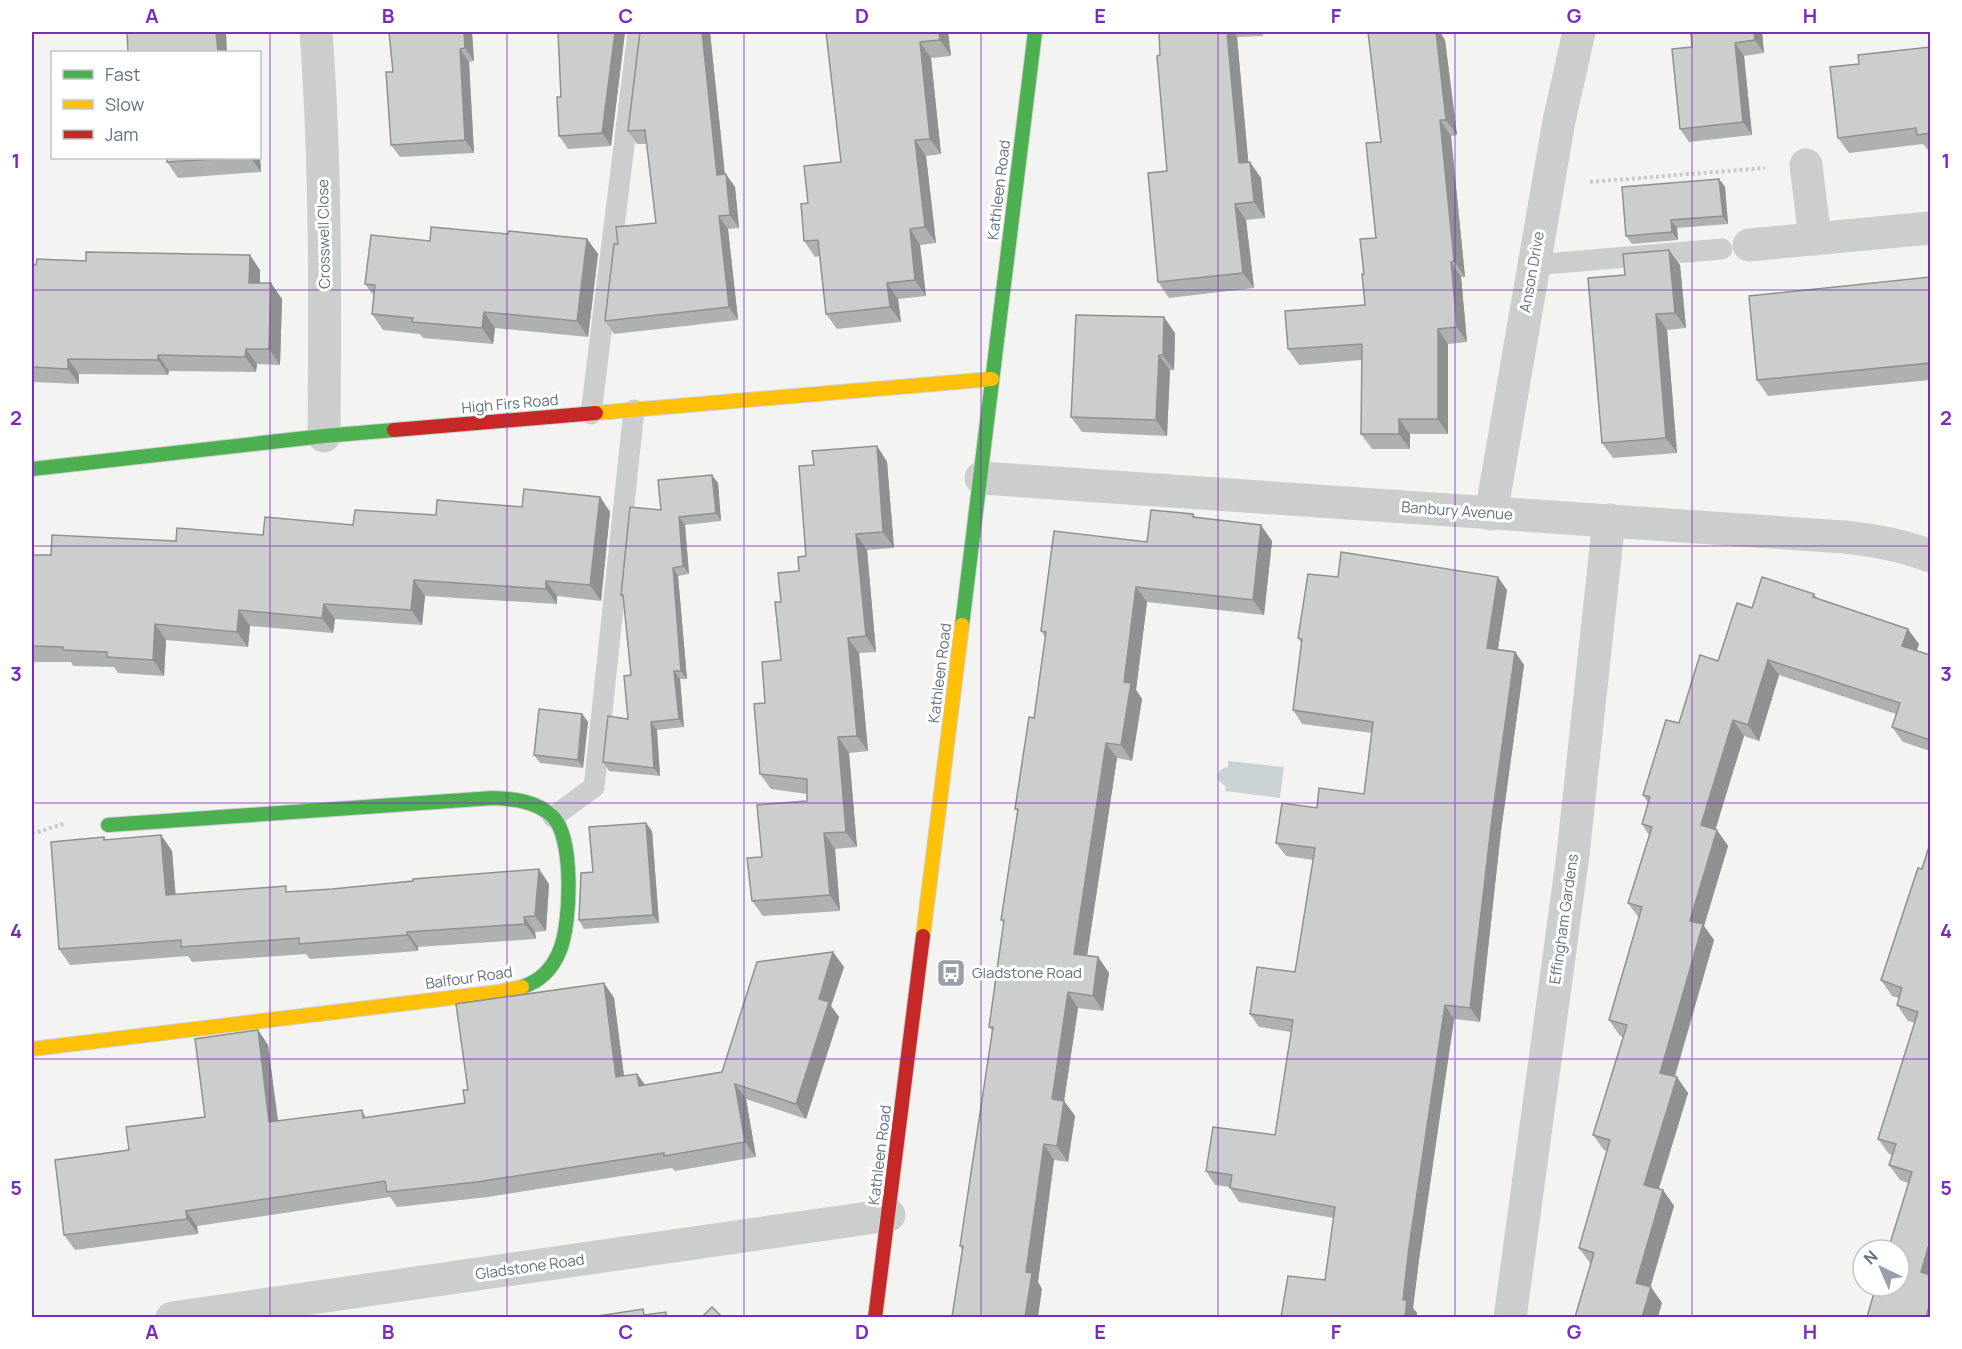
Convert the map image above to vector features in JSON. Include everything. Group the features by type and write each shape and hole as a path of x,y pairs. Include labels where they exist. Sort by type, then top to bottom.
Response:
{"street":[{"name":"Crosswell Close","path":"316,32 324,191 324,436"},
{"name":"Kathleen Road","path":"875,1317 1035,32"},
{"name":"Anson Drive","path":"1491,514 1559,121 1580,32"},
{"path":"1806,165 1815,239"},
{"path":"1736,247 1930,228"},
{"name":"High Firs Road","path":"32,469 324,436 992,379"},
{"name":"Banbury Avenue","path":"981,478 1491,514 1609,520 1879,541 1906,546 1930,556"},
{"name":"Effingham Gardens","path":"1510,1317 1573,854 1609,520"},
{"path":"108,825 493,798 536,804 553,817"},
{"name":"Balfour Road","path":"32,1049 499,992 523,987 542,977 554,961 563,942 568,859 564,833 553,817"},
{"name":"Gladstone Road","path":"172,1317 313,1308 889,1215"}],"lane":[{"path":"591,414 638,32"},
{"path":"1533,265 1736,247"},
{"path":"553,817 594,787 634,410"}],"path":[{"path":"1547,186 1806,165"}],"shaded area":[{"path":"1228,761 1284,767 1280,798 1225,791 1226,787 1217,779 1220,771 1228,767"}],"building":[{"path":"127,32 216,32 218,51 128,51"},
{"path":"389,32 464,32 465,48 460,49 465,140 391,145 386,72 393,72"},
{"path":"558,32 615,32 602,133 559,136 557,97 561,97"},
{"path":"640,32 702,32 717,175 726,174 730,215 719,216 729,307 605,321 614,244 618,244 616,227 656,223 645,130 628,131"},
{"path":"826,32 939,32 940,40 920,42 930,139 915,140 925,227 910,229 915,280 887,283 890,307 826,314 818,240 804,241 801,204 808,203 804,166 841,162"},
{"path":"1159,32 1227,32 1239,163 1250,162 1254,202 1235,204 1243,273 1158,282 1148,173 1167,171 1157,56 1160,55"},
{"path":"1368,32 1436,32 1446,120 1440,120 1454,261 1451,262 1457,327 1438,329 1438,419 1399,419 1399,434 1361,434 1362,344 1288,349 1285,311 1365,305 1360,239 1376,238 1366,143 1381,142"},
{"path":"1691,32 1754,32 1755,40 1735,43 1743,122 1680,129 1672,49 1692,47"},
{"path":"1930,47 1930,133 1917,135 1916,128 1838,138 1830,67 1859,64 1858,55"},
{"path":"167,159 216,159 167,162"},
{"path":"1719,179 1723,216 1671,220 1672,232 1626,236 1622,187"},
{"path":"431,227 508,234 509,231 587,239 577,321 484,312 482,328 412,322 413,318 372,314 375,285 365,284 371,235 430,241"},
{"path":"1669,250 1675,313 1656,314 1666,438 1602,443 1588,278 1625,275 1623,254"},
{"path":"86,252 250,255 249,283 271,283 269,349 246,349 245,357 158,355 158,360 68,359 68,369 32,367 32,265 36,265 37,259 86,261"},
{"path":"1930,277 1930,363 1757,380 1749,296"},
{"path":"1076,315 1164,317 1163,355 1159,355 1156,420 1071,417"},
{"path":"877,446 883,532 856,534 866,636 848,638 857,736 838,737 846,832 824,833 830,895 752,901 747,858 762,857 757,805 807,801 807,779 760,774 754,704 765,703 762,662 781,660 775,602 781,602 778,573 799,571 798,557 806,556 799,466 814,465 812,451"},
{"path":"712,475 716,513 679,517 683,566 673,568 681,671 674,671 679,719 651,722 654,768 603,762 608,716 628,719 624,676 631,675 623,595 621,595 630,507 661,510 658,480"},
{"path":"524,489 600,497 590,585 546,581 546,589 414,580 411,610 324,604 322,618 239,610 237,632 155,624 153,660 107,657 107,652 32,646 32,555 51,555 52,535 176,541 177,528 263,535 265,517 353,525 355,510 436,515 437,500 522,507"},
{"path":"1151,510 1261,525 1253,600 1136,587 1124,682 1131,683 1121,745 1106,743 1074,954 1098,957 1093,996 1068,992 1052,1099 1064,1101 1057,1146 1044,1144 1026,1272 1032,1273 1025,1317 952,1317 963,1246 960,1246 993,1027 989,1027 1004,920 1001,920 1018,809 1015,809 1029,717 1034,718 1046,632 1041,631 1054,531 1147,542"},
{"path":"1341,552 1498,577 1487,648 1515,652 1492,818 1470,1008 1445,1005 1409,1247 1403,1300 1407,1300 1405,1317 1281,1317 1288,1276 1325,1280 1335,1207 1230,1188 1232,1175 1206,1171 1213,1127 1275,1135 1293,1020 1250,1014 1257,967 1295,972 1315,848 1276,843 1282,803 1317,808 1319,788 1364,794 1373,722 1293,710 1302,639 1298,638 1308,574 1338,577"},
{"path":"1762,577 1908,629 1902,646 1930,655 1930,740 1892,727 1900,703 1768,660 1748,725 1733,720 1701,825 1717,830 1690,921 1703,924 1660,1073 1677,1077 1644,1185 1663,1190 1636,1283 1651,1287 1642,1317 1575,1317 1594,1253 1579,1248 1610,1140 1593,1135 1627,1025 1609,1020 1642,907 1628,903 1652,827 1642,824 1650,797 1643,795 1666,720 1679,723 1700,655 1718,661 1737,603 1752,608"},
{"path":"539,709 582,714 578,760 534,755"},
{"path":"646,823 653,915 579,920 581,873 593,872 589,827"},
{"path":"161,835 166,895 286,886 286,892 332,889 413,881 413,879 539,869 535,916 524,917 525,924 407,932 407,935 299,944 299,938 181,947 181,940 59,949 51,842"},
{"path":"1930,843 1930,1241 1921,1272 1930,1275 1930,1303 1926,1317 1867,1317 1873,1298 1911,1298 1911,1238 1892,1238 1912,1172 1889,1165 1896,1144 1878,1139 1918,1012 1897,1005 1902,988 1881,980 1918,868 1922,869"},
{"path":"833,952 819,999 829,1002 796,1104 735,1084 745,1142 664,1156 664,1153 477,1182 387,1192 385,1181 186,1211 187,1219 64,1235 55,1160 129,1150 126,1127 205,1117 195,1039 258,1030 269,1122 362,1110 363,1118 465,1103 463,1090 468,1090 456,1004 604,983 616,1077 637,1074 639,1086 722,1072 757,962"},
{"path":"712,1307 722,1317 702,1317"},
{"path":"643,1309 644,1315 666,1312 666,1317 591,1317"}],"traffic: fast":[{"path":"962,625 1035,32"},
{"path":"32,469 394,430"},
{"path":"108,825 493,798 533,804 553,817 560,828 567,861 568,902 564,937 557,957 541,977 522,987"}],"traffic: slow":[{"path":"596,413 992,379"},
{"path":"923,936 962,625"},
{"path":"32,1049 499,992 522,987"}],"traffic: jam":[{"path":"394,430 596,413"},
{"path":"875,1318 923,936"}],"place":[{"name":"Gladstone Road","path":"951,973"}]}
